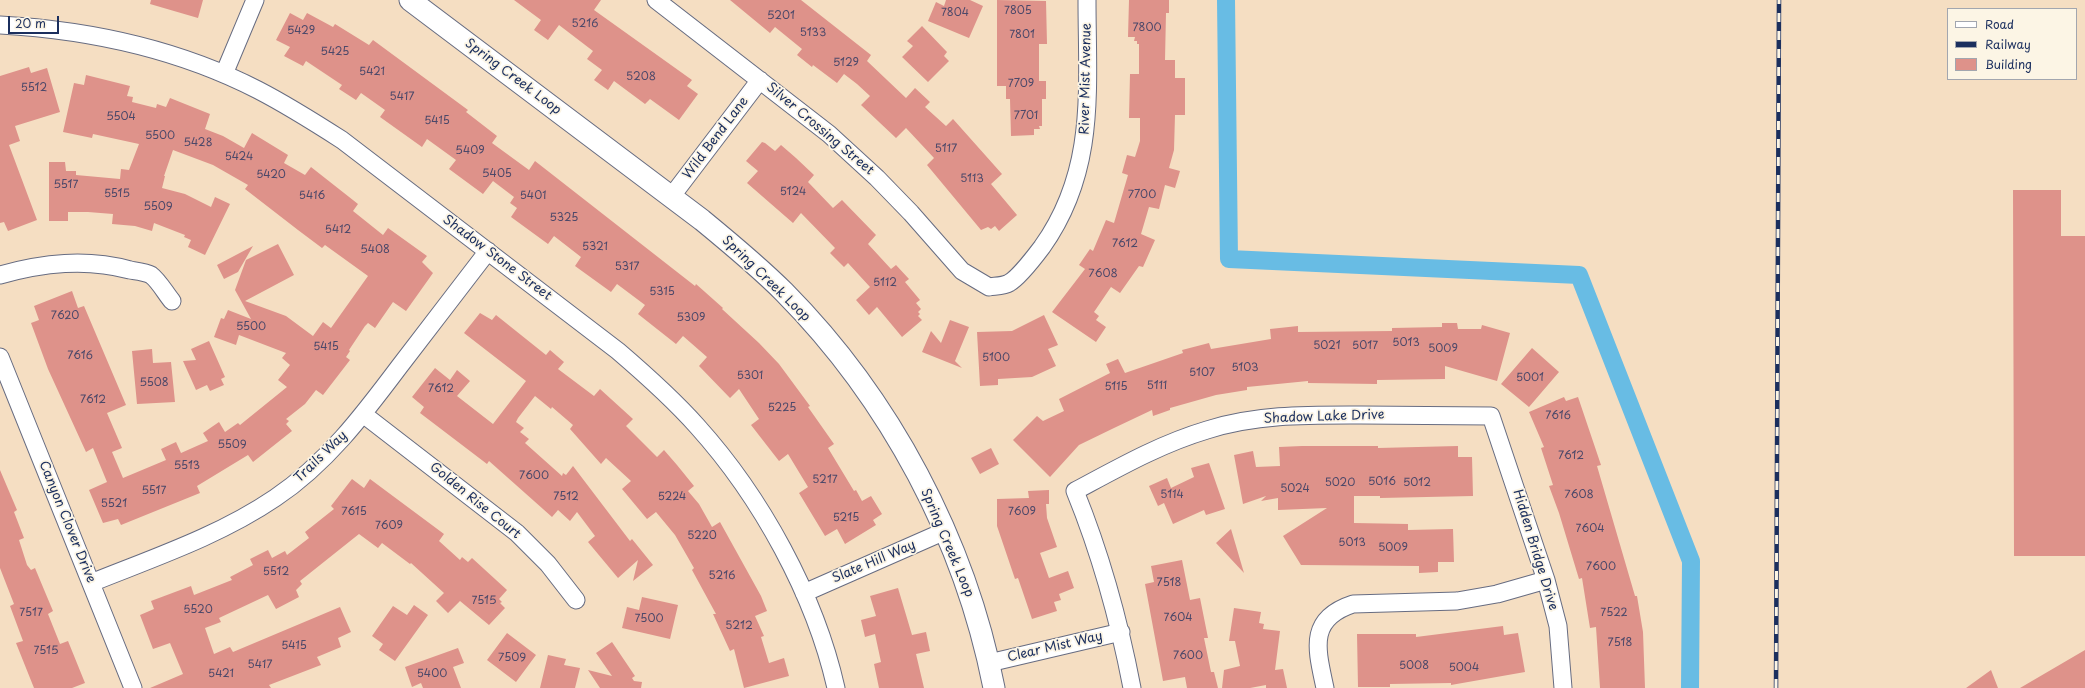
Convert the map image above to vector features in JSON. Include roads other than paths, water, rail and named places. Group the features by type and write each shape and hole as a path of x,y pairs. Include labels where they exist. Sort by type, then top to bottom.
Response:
{"street":[{"path":"224,74 255,0"},
{"name":"Spring Creek Loop","path":"410,0 671,197 744,255 784,293 821,333 855,376 894,432 921,480 945,531 974,608 989,663 994,688"},
{"name":"Silver Crossing Street","path":"656,0 840,144 911,213 962,271 989,287"},
{"name":"River Mist Avenue","path":"989,287 1009,283 1035,256 1052,233 1067,204 1078,173 1085,141 1087,109 1087,0"},
{"name":"Shadow Stone Street","path":"0,25 44,27 87,33 123,41 183,58 224,74 296,110 342,140 618,351 660,387 698,427 732,469 763,515 804,593 823,642 836,688"},
{"name":"Wild Bend Lane","path":"671,197 760,80"},
{"name":"Trails Way","path":"91,583 204,537 241,519 276,498 308,472 338,444 363,414 488,251"},
{"path":"0,275 29,267 61,263 90,263 119,267 150,275 172,301"},
{"name":"Canyon Clover Drive","path":"0,357 133,688"},
{"name":"Golden Rise Court","path":"363,414 517,533 548,564 576,600"},
{"name":"Shadow Lake Drive","path":"1121,632 1108,582 1075,491 1139,456 1170,443 1209,429 1256,419 1296,415 1491,416"},
{"name":"Hidden Bridge Drive","path":"1491,416 1546,580 1558,626 1563,688"},
{"name":"Slate Hill Way","path":"804,593 945,531"},
{"path":"1325,688 1317,648 1318,634 1327,619 1340,608 1353,604 1457,601 1497,594 1546,580"},
{"path":"1121,632 1132,688"},
{"name":"Clear Mist Way","path":"989,663 1121,632"}],"waterway":[{"path":"1226,0 1229,259 1579,275 1691,561 1690,688"}],"railway":[{"path":"1776,688 1779,0"}]}
